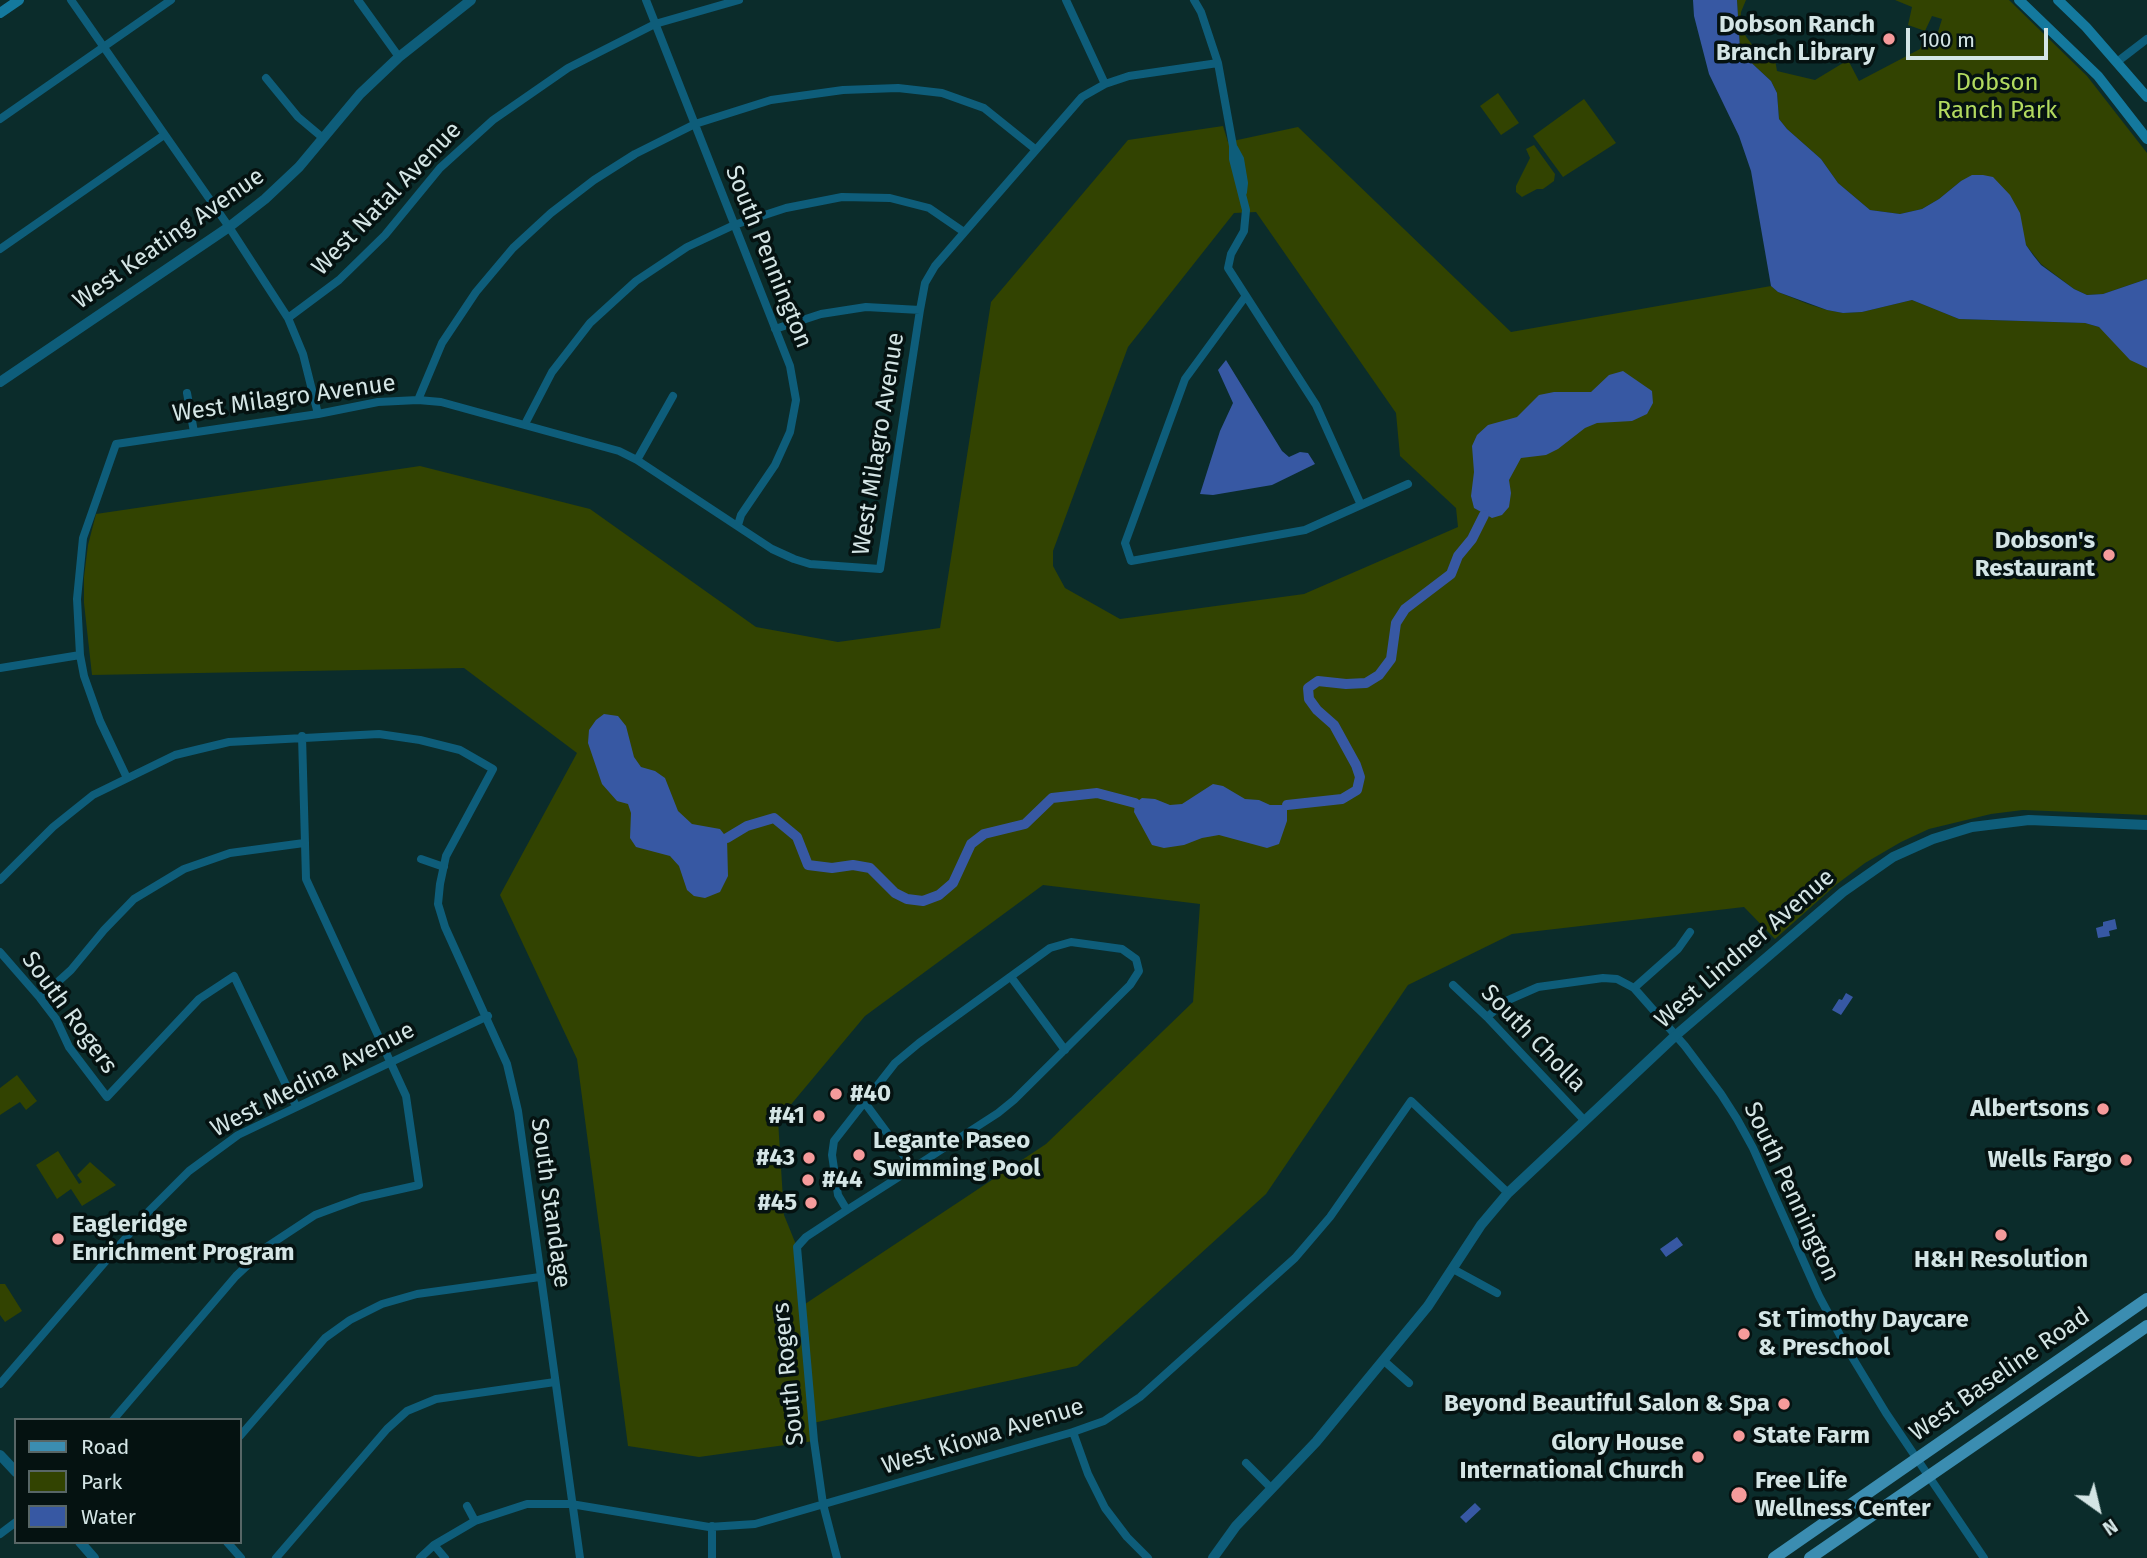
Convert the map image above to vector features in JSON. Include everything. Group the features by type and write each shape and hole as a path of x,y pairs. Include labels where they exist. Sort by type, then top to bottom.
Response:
{"main road":[{"path":"0,13 19,0"},
{"path":"2020,0 2098,76 2147,139"},
{"path":"2058,0 2147,97"},
{"path":"2098,76 2117,62"},
{"name":"West Baseline Road","path":"1774,1558 2147,1299"},
{"name":"West Baseline Road","path":"1810,1558 2147,1326"}],"street":[{"path":"71,0 229,227 288,318 303,354 318,414"},
{"path":"0,119 171,0"},
{"path":"358,0 399,57"},
{"name":"West Keating Avenue","path":"0,382 229,227 282,185 360,94 399,57 471,0"},
{"name":"South Pennington","path":"646,0 790,366 796,400 790,432 775,465 741,514 738,525"},
{"name":"West Natal Avenue","path":"288,318 339,280 385,235 440,168 493,120 568,68 655,24 739,0"},
{"path":"1066,0 1105,84"},
{"path":"1194,0 1201,12 1218,63 1233,146 1240,159 1244,183 1244,231 1231,254 1228,268 1316,405 1361,505"},
{"path":"2117,62 2147,40"},
{"name":"West Milagro Avenue","path":"80,655 77,599 83,538 116,444 318,414 378,402 441,402 619,451 637,460 772,549 794,559 810,564 880,569 920,310 925,283 934,266 1082,97 1105,84 1129,76 1218,63"},
{"path":"266,78 298,117 323,138"},
{"path":"418,400 442,343 476,292 513,248 551,213 594,180 635,154 695,124 771,100 843,90 898,88 943,93 985,108 1035,149"},
{"path":"0,250 164,135"},
{"path":"525,424 552,372 590,323 636,281 666,260 734,225 786,208 842,197 890,198 929,208 964,232"},
{"path":"1245,297 1185,379 1125,543 1131,561 1305,530 1408,484"},
{"path":"775,328 821,314 866,307 920,310"},
{"path":"187,393 194,432"},
{"path":"637,460 673,396"},
{"path":"0,668 80,655 90,697 127,778"},
{"name":"South Standage","path":"302,736 379,734 420,740 460,750 493,769 446,856 438,904 445,927 508,1064 518,1111 580,1558"},
{"path":"0,880 52,827 93,795 175,755 229,742 302,736 306,878 406,1097 419,1185 361,1198 315,1216 268,1246 236,1276 115,1418"},
{"name":"West Lindner Avenue","path":"1213,1558 1236,1527 1316,1442 1428,1306 1482,1225 1508,1193 1675,1036 1843,892 1878,866 1914,847 1972,827 2055,820 2147,825"},
{"path":"40,998 71,970 134,899 184,869 230,853 304,843"},
{"path":"421,859 444,867"},
{"path":"1487,1017 1506,1001 1538,987 1603,978 1617,979 1634,988 1678,949 1690,932"},
{"name":"South Rogers","path":"837,1558 822,1504 797,1247 806,1237 913,1168 1014,1100 1130,985 1139,971 1136,959 1122,949 1071,942 1050,948 895,1063 834,1141 832,1155 838,1195 847,1210"},
{"name":"South Rogers","path":"0,952 56,1018 69,1046 107,1097 199,999 234,976 296,1105"},
{"path":"1011,977 1065,1050"},
{"name":"South Cholla","path":"1452,985 1487,1017 1584,1120"},
{"name":"South Pennington","path":"1634,988 1721,1094 1737,1119 1753,1148 1819,1297 1866,1380 1984,1558"},
{"name":"West Medina Avenue","path":"0,1384 149,1211 189,1171 238,1135 296,1105 488,1016"},
{"name":"West Kiowa Avenue","path":"420,1558 434,1545 475,1521 527,1504 571,1504 712,1526 755,1524 1104,1421 1140,1397 1295,1258 1330,1217 1411,1101 1508,1193"},
{"path":"865,1103 913,1168"},
{"path":"1453,1269 1497,1293"},
{"path":"242,1434 325,1338 350,1320 383,1304 417,1294 540,1277"},
{"path":"1383,1360 1409,1383"},
{"path":"276,1558 387,1429 407,1410 436,1399 555,1382"},
{"path":"1073,1432 1088,1474 1105,1508 1148,1558"},
{"path":"0,1455 14,1470"},
{"path":"1246,1464 1272,1489"},
{"path":"467,1506 475,1521"},
{"path":"0,1535 14,1524"},
{"path":"712,1526 712,1558"},
{"path":"82,1544 94,1558"},
{"path":"229,1544 241,1558"},
{"path":"434,1545 445,1558"}],"green space":[{"name":"Dobson Ranch Park","path":"1737,0 1746,0 1741,12 1740,27 1760,55 1775,59 1777,71 1815,80 1848,60 1859,81 1920,49 1923,40 1926,46 1933,48 1942,19 1932,16 1925,31 1908,25 1912,7 1895,0 2009,0 2087,76 2147,153 2147,279 2103,294 2087,295 2074,289 2041,264 2026,245 1961,181 1922,209 1900,214 1870,210 1838,183 1821,159 1779,119 1777,93 1771,81 1740,49"},
{"path":"1498,93 1519,123 1501,135 1480,106"},
{"path":"1584,99 1616,143 1563,177 1533,136"},
{"path":"1223,126 1228,142 1298,127 1511,332 1771,286 1778,292 1808,304 1843,313 1862,312 1912,300 1959,319 2085,323 2099,327 2147,368 2147,815 2023,810 1991,814 1929,829 1865,863 1775,939 1744,907 1512,934 1408,985 1266,1194 1077,1366 813,1423 814,1441 699,1457 628,1446 577,1059 500,895 577,753 464,668 92,675 84,603 84,577 96,514 420,466 590,509 756,627 838,642 940,628 991,302 1128,140","holes":["1256,212 1396,413 1400,456 1456,508 1458,527 1304,594 1120,619 1065,588 1053,566 1053,551 1128,347 1234,213","1043,885 1200,904 1193,1002 1046,1144 802,1306 797,1247 784,1215 778,1120 865,1016"]},
{"path":"1534,145 1555,174 1554,181 1543,189 1537,189 1522,197 1516,192 1516,186 1530,158 1526,149"},
{"path":"17,1075 37,1101 26,1110 20,1102 0,1115 0,1088"},
{"path":"58,1151 79,1184 82,1182 77,1175 90,1162 116,1185 82,1206 71,1189 57,1199 36,1165"},
{"path":"0,1284 5,1284 22,1311 5,1322 0,1315"}],"water":[{"path":"1693,0 1737,0 1740,49 1771,81 1777,93 1779,119 1821,159 1838,183 1870,210 1900,214 1922,209 1972,175 1993,177 2010,195 2020,213 2026,245 2033,255 2041,265 2074,289 2087,295 2103,294 2147,279 2147,368 2130,360 2099,327 2085,323 1959,319 1912,300 1862,312 1843,313 1778,292 1771,286 1751,171 1739,136 1709,74 1694,16"},
{"path":"1226,360 1282,451 1289,457 1300,452 1308,453 1315,464 1272,485 1213,495 1200,494 1220,431 1233,403 1218,370"},
{"path":"1623,371 1652,391 1653,403 1647,414 1632,421 1597,423 1585,428 1546,455 1521,458 1509,480 1509,507 1502,515 1492,518 1474,508 1471,496 1474,472 1472,446 1477,435 1488,425 1517,417 1539,395 1554,392 1591,392 1609,375"},
{"path":"604,714 618,716 626,726 634,757 641,767 655,771 665,778 678,811 692,824 720,829 727,838 728,876 720,892 705,898 694,896 687,890 679,866 670,856 636,847 630,838 631,813 628,804 617,801 602,784 588,743 589,730"},
{"path":"1213,784 1223,786 1245,799 1259,800 1270,805 1287,805 1287,821 1279,844 1267,848 1219,835 1164,848 1152,845 1134,812 1135,803 1142,798 1155,799 1170,805 1182,804"},
{"path":"2115,919 2117,929 2109,931 2110,936 2098,938 2096,928 2103,926 2103,922"},
{"path":"1846,993 1853,997 1841,1015 1832,1010"},
{"path":"1677,1237 1683,1245 1666,1257 1660,1249"},
{"path":"1475,1503 1481,1509 1466,1523 1460,1517"}],"waterway":[{"path":"1287,805 1342,799 1357,790 1360,777 1356,765 1334,725 1309,699 1308,688 1318,681 1366,683 1379,675 1391,659 1396,623 1405,609 1451,574 1458,556 1472,539 1484,515"},
{"path":"727,838 747,826 774,818 797,837 808,865 832,868 853,865 870,868 895,893 907,899 923,901 939,895 953,883 971,844 984,834 1025,824 1052,798 1097,793 1135,803"}],"place":[{"name":"Dobson Ranch Branch Library","path":"1889,39"},
{"name":"Dobson's Restaurant","path":"2109,555"},
{"name":"#40","path":"836,1094"},
{"name":"Albertsons","path":"2103,1109"},
{"name":"#41","path":"819,1116"},
{"name":"Legante Paseo Swimming Pool","path":"859,1155"},
{"name":"#43","path":"809,1158"},
{"name":"Wells Fargo","path":"2126,1160"},
{"name":"#44","path":"808,1180"},
{"name":"#45","path":"811,1203"},
{"name":"H&H Resolution","path":"2001,1235"},
{"name":"Eagleridge Enrichment Program","path":"58,1239"},
{"name":"St Timothy Daycare & Preschool","path":"1744,1334"},
{"name":"Beyond Beautiful Salon & Spa","path":"1784,1404"},
{"name":"State Farm","path":"1739,1436"},
{"name":"Glory House International Church","path":"1698,1457"},
{"name":"Free Life Wellness Center","path":"1739,1495"}]}
